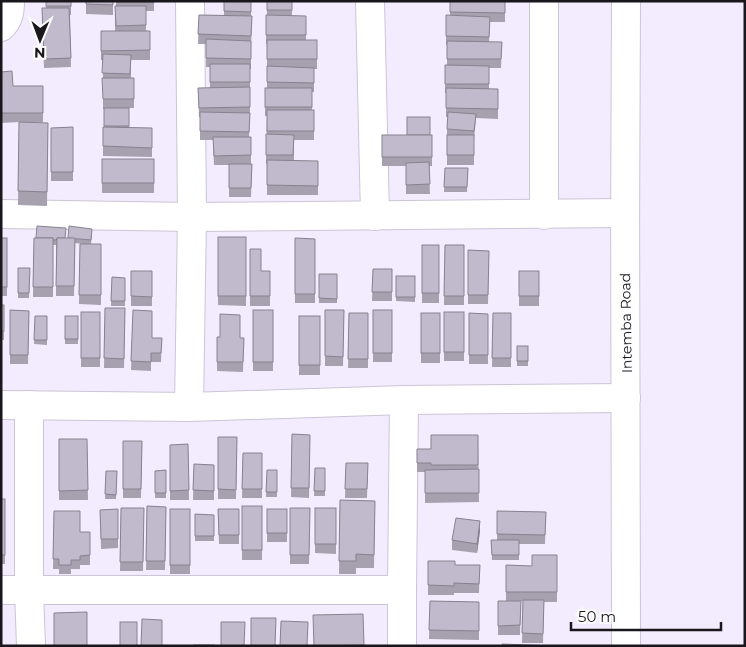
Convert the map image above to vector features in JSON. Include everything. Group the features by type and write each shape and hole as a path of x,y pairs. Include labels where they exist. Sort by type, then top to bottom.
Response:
{"street":[{"path":"1,27 10,12 10,1"},
{"path":"189,407 192,217 190,1"},
{"path":"370,1 375,216"},
{"path":"544,1 544,214"},
{"name":"Intemba Road","path":"626,1 624,213 626,646"},
{"path":"1,214 192,217 624,213"},
{"path":"1,405 189,407 404,400 626,398"},
{"path":"402,646 404,400"},
{"path":"29,405 28,591 31,646"},
{"path":"1,590 402,590"}],"building":[{"path":"46,1 71,1 71,6 46,6"},
{"path":"86,1 113,1 113,5 86,4"},
{"path":"154,1 154,2 117,2"},
{"path":"224,1 251,1 251,12 224,11"},
{"path":"267,1 292,1 292,10 267,10"},
{"path":"450,1 505,1 505,13 450,12"},
{"path":"115,6 146,6 146,25 116,26"},
{"path":"42,8 69,8 71,58 44,59"},
{"path":"199,15 252,16 251,36 198,34"},
{"path":"266,15 306,16 306,35 266,35"},
{"path":"446,15 490,17 489,37 446,36"},
{"path":"101,31 150,31 150,50 101,51"},
{"path":"206,39 251,41 251,59 206,58"},
{"path":"267,40 317,40 317,59 267,59"},
{"path":"447,41 502,42 501,59 447,59"},
{"path":"103,54 131,55 130,74 102,73"},
{"path":"210,64 250,64 250,82 210,82"},
{"path":"445,65 489,66 489,84 445,84"},
{"path":"267,66 314,68 314,83 267,82"},
{"path":"12,71 13,86 43,86 43,113 1,113 1,72"},
{"path":"102,78 134,78 134,99 103,99"},
{"path":"250,87 250,107 199,108 198,88"},
{"path":"265,88 312,88 312,107 265,107"},
{"path":"446,88 498,89 498,109 446,108"},
{"path":"104,108 129,108 129,126 104,126"},
{"path":"267,110 314,110 314,131 267,131"},
{"path":"200,112 250,113 249,132 200,131"},
{"path":"448,112 476,114 474,131 447,129"},
{"path":"407,117 430,117 430,135 407,135"},
{"path":"19,122 48,123 47,192 18,191"},
{"path":"73,127 73,172 51,172 51,128"},
{"path":"103,127 152,128 152,148 103,146"},
{"path":"266,134 294,135 293,155 266,155"},
{"path":"382,135 432,135 432,157 382,157"},
{"path":"447,135 474,135 474,155 447,155"},
{"path":"213,137 251,137 251,155 214,156"},
{"path":"102,159 154,159 154,183 102,183"},
{"path":"267,160 318,161 318,186 267,185"},
{"path":"429,162 430,184 406,185 406,163"},
{"path":"229,164 252,164 251,188 229,188"},
{"path":"445,168 468,168 467,187 444,187"},
{"path":"37,226 66,228 65,238 53,240 53,238 36,238"},
{"path":"69,226 92,229 91,240 68,238"},
{"path":"218,237 246,237 246,296 218,296"},
{"path":"1,238 7,238 7,287 1,287"},
{"path":"34,238 53,238 53,287 33,287"},
{"path":"57,238 75,238 74,286 56,286"},
{"path":"295,238 315,239 315,294 295,294"},
{"path":"80,244 101,244 101,295 79,295"},
{"path":"422,245 439,245 439,293 422,293"},
{"path":"445,245 464,245 464,296 444,296"},
{"path":"250,249 261,249 261,271 270,271 270,296 250,296"},
{"path":"468,250 489,251 488,295 468,295"},
{"path":"18,268 30,268 29,293 18,293"},
{"path":"373,269 392,269 392,292 372,292"},
{"path":"131,271 152,271 152,297 131,296"},
{"path":"519,271 539,271 539,296 519,296"},
{"path":"319,274 337,274 337,299 319,298"},
{"path":"396,276 415,276 415,297 396,297"},
{"path":"112,277 125,278 125,301 111,301"},
{"path":"1,305 4,305 4,331 1,331"},
{"path":"105,308 125,308 124,359 104,358"},
{"path":"10,310 29,311 28,355 10,355"},
{"path":"133,310 152,311 152,338 162,338 161,353 151,353 151,362 131,361"},
{"path":"253,310 273,310 273,362 253,362"},
{"path":"325,310 344,310 343,357 325,356"},
{"path":"373,310 392,310 392,353 373,353"},
{"path":"81,312 100,312 100,358 81,358"},
{"path":"444,312 464,312 464,352 444,352"},
{"path":"349,313 368,313 368,359 348,359"},
{"path":"421,313 440,313 440,353 421,353"},
{"path":"469,313 488,314 488,355 469,355"},
{"path":"493,313 511,313 511,358 492,358"},
{"path":"220,314 240,315 240,338 244,338 243,362 217,362 217,337 220,337"},
{"path":"35,316 47,316 47,340 34,340"},
{"path":"65,316 78,316 78,339 65,339"},
{"path":"299,316 320,316 320,365 299,365"},
{"path":"517,346 528,346 528,361 517,361"},
{"path":"292,434 310,435 309,488 291,488"},
{"path":"431,435 478,435 478,465 431,465 431,463 417,463 417,449 431,449"},
{"path":"218,437 237,437 236,490 218,489"},
{"path":"59,439 87,439 88,490 59,491"},
{"path":"123,441 142,441 141,489 123,489"},
{"path":"188,444 189,490 170,491 170,445"},
{"path":"243,453 262,453 262,489 242,489"},
{"path":"346,463 368,463 367,489 345,489"},
{"path":"194,464 214,465 214,491 193,490"},
{"path":"315,468 325,468 325,491 314,491"},
{"path":"479,469 479,493 425,493 425,470"},
{"path":"166,470 166,493 155,493 155,471"},
{"path":"267,470 277,470 277,492 266,492"},
{"path":"106,471 117,471 116,495 105,494"},
{"path":"1,499 5,499 5,555 1,555"},
{"path":"340,500 375,501 374,555 356,554 356,561 339,561"},
{"path":"147,506 166,507 165,561 146,561"},
{"path":"242,506 262,506 262,550 242,550"},
{"path":"121,508 144,508 143,562 120,562"},
{"path":"290,508 310,508 309,555 290,555"},
{"path":"315,508 336,508 336,544 315,544"},
{"path":"118,509 118,539 101,539 100,510"},
{"path":"170,509 190,509 190,565 170,565"},
{"path":"218,509 239,509 239,535 219,535"},
{"path":"267,509 287,509 287,533 267,533"},
{"path":"54,511 80,511 80,532 90,532 90,555 80,556 80,560 71,560 71,565 59,565 59,559 53,559"},
{"path":"497,511 546,512 545,535 497,534"},
{"path":"195,514 214,515 214,536 195,536"},
{"path":"456,518 480,521 477,544 452,540"},
{"path":"491,540 519,540 519,555 492,555"},
{"path":"532,555 557,555 557,592 506,592 506,565 532,566"},
{"path":"428,561 455,561 455,565 480,565 479,584 454,583 454,586 428,585"},
{"path":"523,600 544,600 543,634 522,633"},
{"path":"430,601 479,602 479,631 429,630"},
{"path":"498,601 521,601 520,625 498,626"},
{"path":"87,612 87,646 54,646 54,613"},
{"path":"363,614 364,645 314,646 313,615"},
{"path":"251,618 276,618 275,646 251,646"},
{"path":"142,619 162,620 162,646 141,646"},
{"path":"281,621 308,622 307,646 280,646"},
{"path":"120,622 137,622 137,646 120,646"},
{"path":"221,622 245,622 244,646 221,646"},
{"path":"502,644 554,646 502,646"},
{"path":"214,645 214,646 194,646"}]}
